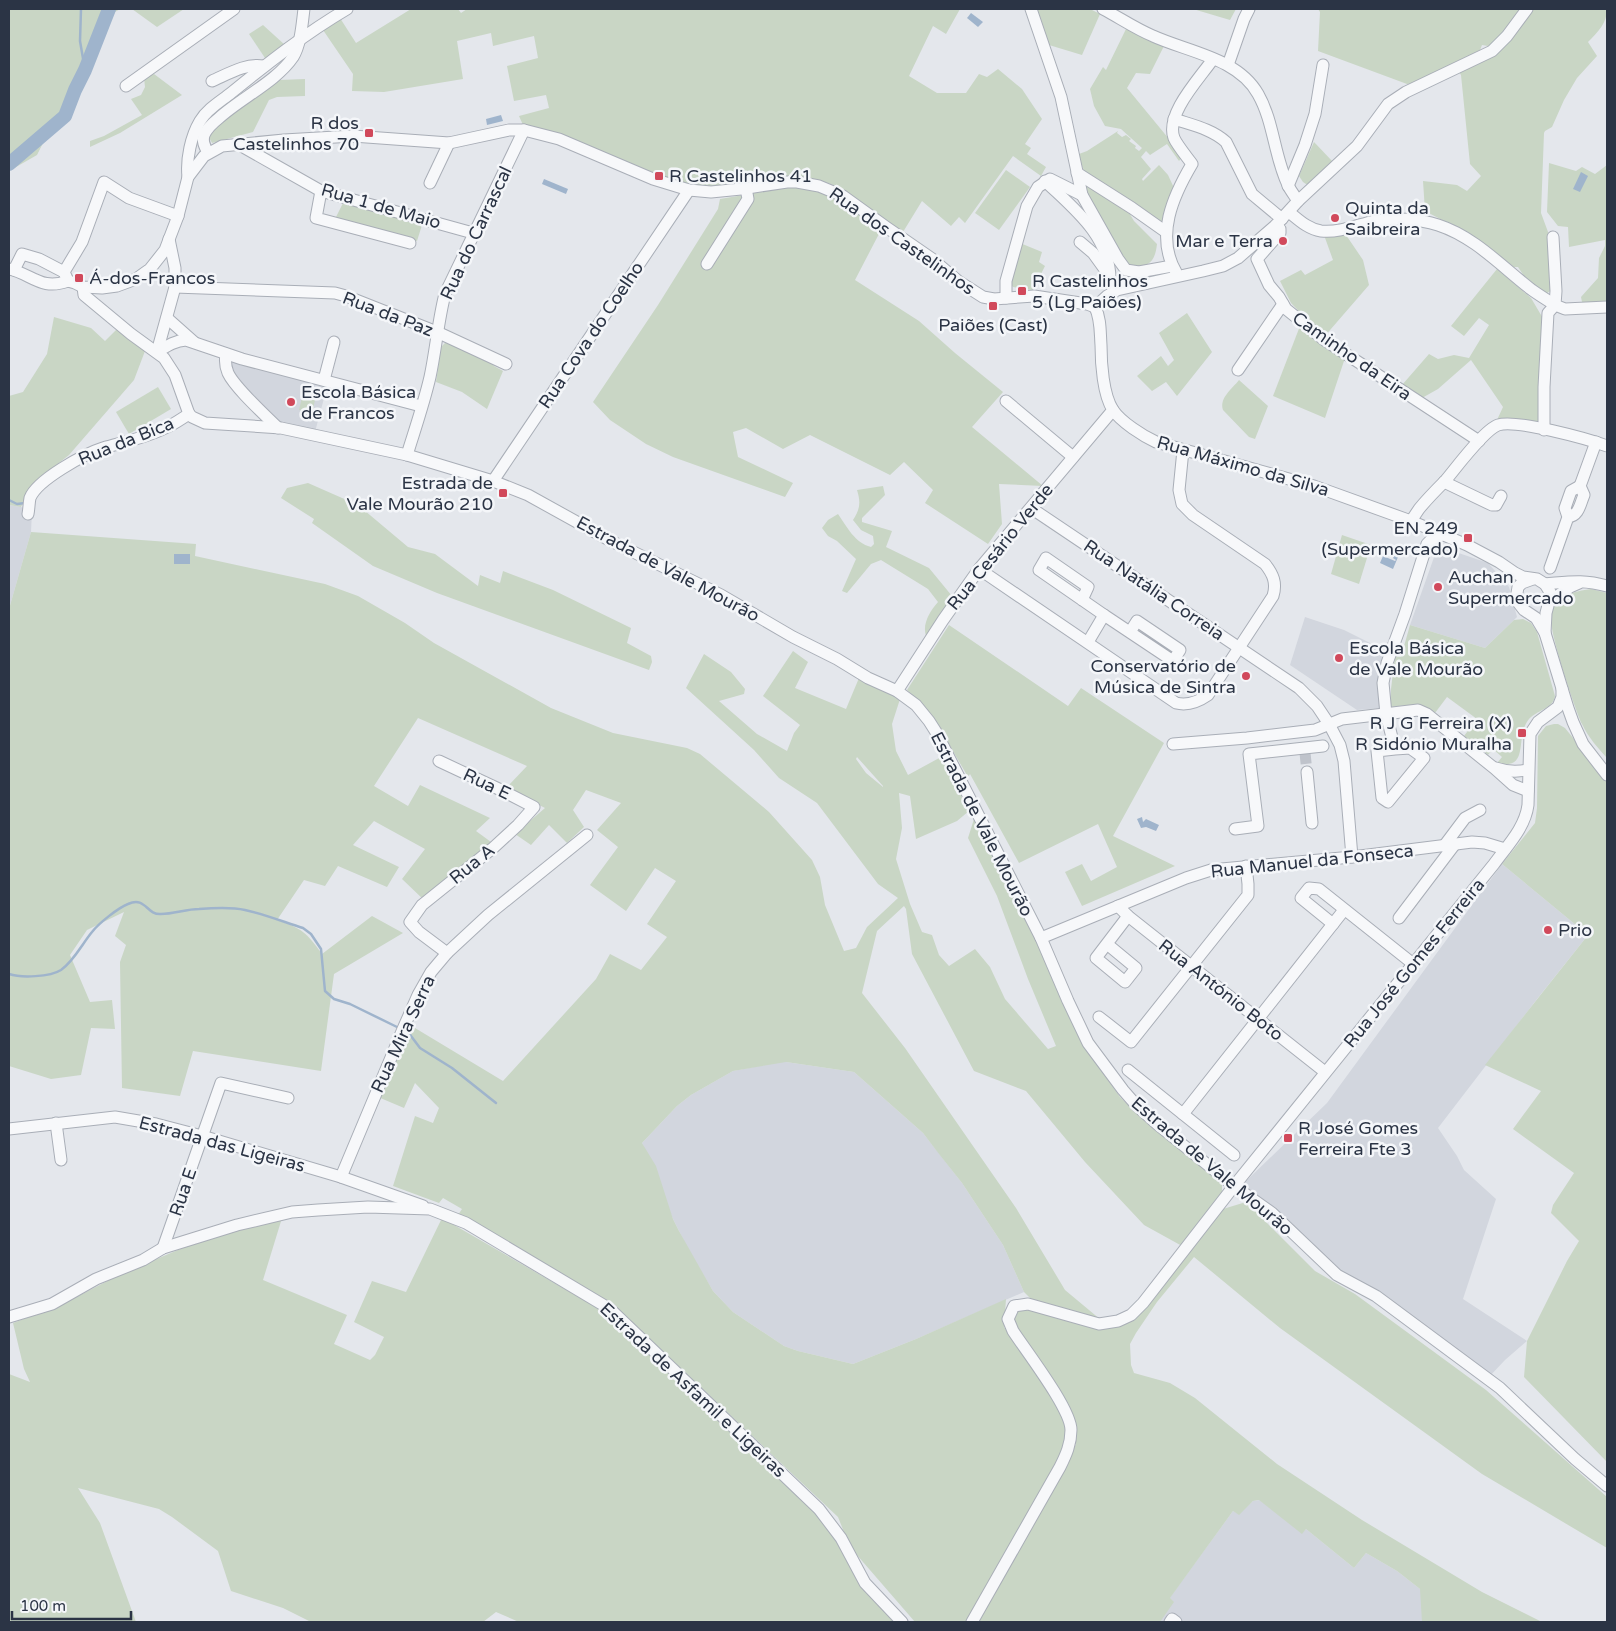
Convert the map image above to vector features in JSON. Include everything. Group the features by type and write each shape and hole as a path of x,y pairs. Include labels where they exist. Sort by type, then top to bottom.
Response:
{"street":[{"path":"126,86 234,9"},
{"path":"208,153 203,142 205,133 227,110 281,70 294,56 304,9"},
{"path":"188,177 187,169 192,140 201,119 264,66 324,22 347,9"},
{"path":"1031,9 1060,97 1082,195 1126,270 1139,272 1172,266"},
{"path":"1103,9 1156,37 1213,59 1240,74 1257,93 1266,110 1283,174 1298,201"},
{"path":"1228,66 1249,9"},
{"path":"1112,410 1106,392 1101,354 1100,323 1095,307 1117,290 1223,266 1238,258 1282,219 1298,201 1357,146 1388,104 1406,92 1492,51 1507,36 1526,9"},
{"path":"1178,276 1172,266 1166,238 1178,188 1192,164 1174,138 1174,119 1178,106 1213,59"},
{"path":"1288,186 1305,145 1314,114 1323,65"},
{"path":"212,81 247,66 264,66"},
{"path":"1174,119 1212,132 1226,142 1252,194 1282,219 1321,231 1343,229 1376,221 1423,221 1440,226 1465,238 1496,258 1532,290 1555,305 1565,309 1607,307"},
{"name":"Rua dos Castelinhos","path":"83,291 117,286 136,279 150,268 165,250 178,216 188,177 208,153 222,146 353,136 449,143 509,130 524,130 559,139 653,179 689,190 711,192 787,182 819,186 843,196 922,251 973,292 994,299 1034,296 1087,304 1095,307"},
{"name":"Rua do Carrascal","path":"407,455 429,379 436,345 438,322 445,294 524,130"},
{"path":"430,183 449,143"},
{"name":"Rua 1 de Maio","path":"238,144 321,191 473,233"},
{"path":"1077,174 1132,208 1166,238"},
{"path":"1006,298 1006,281 1027,206 1038,187 1050,179 1082,195"},
{"path":"1045,181 1093,228 1101,241 1110,271 1110,278"},
{"path":"178,216 128,198 104,182 82,242 66,277 59,285 48,285 38,282 11,270 22,254 39,259 66,277 75,283 131,334 168,362 175,375 188,414"},
{"path":"707,264 748,199 746,188"},
{"name":"Rua Cova do Coelho","path":"493,481 689,190"},
{"path":"321,191 316,218 410,243"},
{"name":"Caminho da Eira","path":"1282,219 1280,233 1257,259 1268,285 1279,296 1286,309 1322,340 1479,442"},
{"path":"1544,430 1548,313 1555,305 1556,291 1553,236"},
{"path":"157,352 175,287 175,268 169,239"},
{"path":"1105,255 1096,244 1085,240 1117,290"},
{"name":"Rua da Paz","path":"175,287 335,293 437,332 506,364"},
{"path":"1238,370 1283,304"},
{"path":"166,318 194,342"},
{"path":"157,352 178,340 186,340 242,359 421,406"},
{"path":"324,380 334,342"},
{"path":"226,354 225,361 228,373 234,382 278,428"},
{"path":"1006,401 1073,457"},
{"name":"Rua Máximo da Silva","path":"1112,410 1147,437 1184,450 1314,486 1411,521 1478,550 1515,573 1533,579"},
{"name":"Rua Cesário Verde","path":"897,691 943,620 980,569 1112,410"},
{"name":"Estrada de Vale Mourão","path":"188,414 205,423 278,428 407,455 493,481 543,503 611,541 729,600 793,637 838,659 868,678 897,691 916,705 929,721 1041,938 1080,1027 1093,1050 1111,1075 1137,1106 1234,1186 1272,1213 1337,1275 1376,1296 1500,1388 1575,1459 1607,1486"},
{"name":"Rua da Bica","path":"28,514 32,494 56,472 101,449 128,442 166,428 188,414"},
{"path":"1411,521 1419,509 1479,442 1490,430 1498,425 1511,424 1544,430 1585,438 1602,444 1580,486 1584,495 1577,513 1572,517 1568,517 1550,568"},
{"path":"980,569 1176,703 1197,702 1208,695 1273,596 1276,584 1266,564 1193,515 1182,504 1178,490 1184,450"},
{"path":"1444,482 1494,506 1498,504 1501,496"},
{"name":"Rua Natália Correia","path":"1031,508 1299,688 1315,704 1330,724 1340,745 1344,761 1352,857"},
{"path":"1395,749 1386,714 1383,682 1387,663 1427,544 1444,534"},
{"name":"Rua Máximo da Silva","path":"1478,550 1507,576 1512,582 1516,593"},
{"path":"1607,586 1572,580 1545,584 1533,579 1522,583 1516,593 1520,606 1536,618 1546,633 1574,724 1583,744 1607,775"},
{"path":"1529,612 1540,612 1570,587 1584,581"},
{"path":"1545,584 1550,592 1546,633"},
{"path":"1082,600 1130,632"},
{"path":"1088,642 1104,615"},
{"name":"Rua José Gomes Ferreira","path":"972,1622 1060,1467 1069,1447 1071,1428 1064,1407 1013,1331 1008,1319 1014,1306 1028,1304 1099,1324 1118,1321 1131,1315 1143,1304 1234,1186 1505,849 1525,820 1528,805 1530,734 1536,725 1558,707 1562,697 1562,689"},
{"path":"1173,744 1315,730 1342,719 1415,710 1427,714 1514,785 1528,791"},
{"path":"1542,720 1554,717 1574,724 1607,765"},
{"path":"1282,734 1284,750"},
{"path":"1235,829 1258,826 1249,754 1305,750 1323,746"},
{"path":"1410,748 1424,758 1388,802 1382,798 1378,751 1395,749 1410,748"},
{"name":"Rua E","path":"438,761 502,790 534,807"},
{"path":"1494,768 1513,772 1528,770"},
{"path":"1307,772 1312,824"},
{"name":"Rua A","path":"446,953 419,932 410,922 422,905 493,848 534,807"},
{"path":"1399,918 1449,845 1465,818 1480,810"},
{"name":"Rua Mira Serra","path":"341,1177 418,995 431,972 446,953 488,915 587,835"},
{"name":"Rua Manuel da Fonseca","path":"1041,938 1194,875 1211,870 1352,857 1472,842 1485,843 1505,849"},
{"path":"1100,1017 1131,1042 1248,895 1246,866"},
{"path":"1333,924 1301,898 1309,888 1320,889 1412,963"},
{"name":"Rua António Boto","path":"1118,906 1128,916 1325,1072"},
{"path":"1183,1114 1344,910"},
{"path":"1106,944 1128,916"},
{"path":"1128,1070 1234,1155"},
{"name":"Rua E","path":"163,1248 221,1083 288,1098"},
{"name":"Estrada das Ligeiras","path":"9,1129 115,1116 202,1136 341,1177 430,1209"},
{"path":"56,1123 61,1160"},
{"name":"Estrada de Asfamil e Ligeiras","path":"9,1317 52,1304 96,1279 143,1260 163,1248 237,1225 292,1212 368,1207 430,1209 466,1223 610,1309 792,1481 819,1509 841,1538 865,1583 902,1622"},
{"path":"1170,1622 1172,1619 1176,1622"}],"shaded area":[{"name":"Escola Básica de Francos","path":"229,359 327,387 315,432 282,424 235,377"},
{"path":"9,505 32,511 31,532 9,609"},
{"path":"1438,546 1488,563 1509,587 1517,617 1485,648 1410,625"},
{"name":"Escola Básica de Vale Mourão","path":"1305,617 1344,630 1388,652 1378,682 1380,708 1357,710 1290,665"},
{"path":"1502,864 1588,935 1438,1128 1464,1170 1496,1199 1463,1299 1527,1341 1489,1377 1376,1292 1333,1266 1250,1190 1245,1182 1327,1103"},
{"path":"780,1062 854,1072 923,1133 962,1183 1003,1245 1024,1292 853,1364 784,1346 733,1312 713,1291 688,1249 673,1219 642,1143 677,1106 691,1095 733,1071"},
{"path":"1260,1500 1302,1533 1306,1529 1354,1568 1366,1553 1397,1571 1420,1589 1439,1622 1152,1622 1233,1511 1239,1514 1253,1501"}],"green space":[{"path":"9,9 120,9 115,12 70,111 73,114 44,141 37,155 9,171"},
{"path":"132,9 184,9 157,27"},
{"path":"411,9 458,9 461,13 467,9 960,9 946,34 933,26 909,76 937,93 966,93 979,74 987,77 998,69 1022,89 1042,119 1025,144 1031,148 1027,154 1046,167 1041,176 1013,156 965,223 959,217 951,226 922,201 903,232 841,188 825,182 796,178 713,188 688,185 523,125 519,116 549,108 546,95 514,101 507,66 538,58 534,36 493,46 491,33 457,41 463,79 384,92 352,91 353,74 323,30 340,18 356,43"},
{"path":"1036,9 1090,9 1100,14 1082,55 1049,45"},
{"path":"1193,9 1236,9 1230,20"},
{"path":"1318,9 1521,9 1501,37 1489,47 1482,45 1480,50 1418,83 1407,84 1318,51 1320,12"},
{"path":"1533,9 1607,9 1604,23 1588,42 1597,56 1577,78 1564,100 1552,127 1544,133 1541,213 1551,240 1553,289 1546,294 1524,276 1518,267 1514,267 1474,237 1425,211 1423,181 1457,185 1467,191 1481,176 1470,164 1461,75 1458,71 1528,16"},
{"path":"263,25 285,45 267,61 249,34"},
{"path":"1126,29 1164,46 1150,74 1136,73 1127,88 1183,156 1179,161 1167,144 1150,155 1146,151 1141,157 1151,169 1142,179 1143,181 1159,165 1168,175 1174,188 1163,225 1087,177 1079,154 1118,131 1117,133 1122,137 1126,135 1131,139 1129,141 1139,151 1142,148 1121,129 1105,126 1094,106 1090,89 1103,67 1106,70"},
{"path":"154,74 182,95 120,133 90,147 90,141 104,136 142,115 131,99 141,95 145,87 144,78"},
{"path":"305,79 305,96 277,97 269,100 253,132 212,143 209,137 217,122 279,80"},
{"path":"1314,142 1333,162 1310,184 1306,184 1299,176"},
{"path":"1549,163 1576,171 1582,167 1595,174 1607,165 1607,304 1583,307 1581,297 1598,278 1599,258 1605,246 1605,240 1569,247 1568,227 1558,226 1547,212"},
{"path":"1006,170 1030,187 999,230 975,213"},
{"path":"1082,182 1128,211 1134,221 1157,244 1155,255 1150,262 1143,266 1132,267 1126,261"},
{"path":"791,187 805,188 829,195 850,207 881,230 855,280 919,321 1003,392 972,427 1043,486 999,484 1002,524 988,544 925,503 933,490 904,462 890,475 810,435 783,449 746,428 733,432 738,457 793,483 785,497 673,457 646,444 610,420 593,402 658,305 718,209 720,199"},
{"path":"343,203 422,225 417,241 335,219"},
{"path":"1324,235 1346,235 1363,260 1369,285 1324,337 1291,303 1280,281 1301,270 1305,275 1333,260"},
{"path":"1020,243 1042,252 1039,262 1045,266 1033,290 1013,287 1009,282"},
{"path":"1497,269 1531,298 1544,320 1540,422 1538,425 1497,420 1503,407 1471,360 1438,389 1422,398 1402,385 1429,354 1438,359 1454,355 1469,358 1489,325 1479,318 1464,336 1451,326"},
{"path":"1187,313 1212,352 1177,396 1166,382 1152,391 1137,376 1161,356 1168,366 1174,360 1159,333"},
{"path":"54,317 91,328 105,341 118,328 145,351 134,380 69,455 50,470 26,497 21,507 9,505 9,396 23,392 47,354"},
{"path":"1300,326 1345,358 1325,418 1273,396"},
{"path":"445,343 489,360 494,366 503,371 487,409 462,392 436,382 441,347"},
{"path":"1239,380 1268,406 1255,439 1249,437 1223,410 1224,398"},
{"path":"158,387 171,409 129,434 116,412"},
{"path":"304,389 317,392 312,413 299,410"},
{"path":"308,483 358,505 408,547 435,554 478,586 480,575 500,583 503,571 553,590 631,628 627,643 651,656 652,662 649,670 437,593 373,566 312,523 314,519 281,498 287,488"},
{"path":"883,486 885,495 862,518 862,522 892,531 886,547 929,568 952,596 926,636 925,627 928,618 938,602 928,589 881,560 871,564 847,593 842,591 856,559 837,541 828,536 822,528 828,520 838,514 860,542 871,547 874,544 873,536 861,530 853,520 859,506 857,490"},
{"path":"31,532 196,544 195,556 325,584 358,596 405,623 434,643 551,708 613,733 687,748 700,754 769,812 812,860 820,877 825,905 844,951 856,948 867,927 898,898 878,884 817,803 779,778 754,750 686,688 704,654 731,672 745,689 744,694 719,701 757,734 787,751 794,733 800,725 763,696 793,651 808,662 795,688 846,709 859,678 900,699 892,724 896,751 908,775 941,757 969,811 957,821 916,839 910,796 899,793 902,828 896,859 910,904 922,932 932,935 939,955 949,966 975,949 990,967 1005,999 1048,1049 1056,1046 1028,979 997,896 968,838 974,819 1040,947 1070,1019 1085,1047 1120,1097 1144,1120 1219,1180 1222,1185 1222,1194 1182,1246 1144,1225 1085,1162 1026,1091 974,1071 912,954 904,906 877,931 862,993 905,1048 1016,1208 1065,1290 1101,1320 1032,1300 1024,1292 1003,1245 962,1183 923,1133 854,1072 786,1062 733,1071 691,1095 677,1106 642,1143 656,1166 673,1219 713,1291 733,1312 784,1346 853,1364 916,1339 1006,1299 1004,1327 1060,1408 1067,1433 1064,1452 967,1622 915,1622 850,1547 838,1517 619,1310 458,1215 462,1209 443,1198 439,1203 393,1186 415,1116 433,1123 439,1108 415,1083 404,1108 378,1097 410,1025 503,1081 596,979 610,954 641,970 667,937 647,924 676,881 655,868 626,911 590,885 618,847 597,830 621,803 586,790 573,810 584,827 567,843 549,825 531,845 515,834 545,808 506,788 527,766 418,718 374,786 408,806 420,785 490,818 476,831 491,842 479,856 424,900 402,879 425,849 374,821 353,845 399,867 387,887 338,866 325,886 304,880 277,920 303,932 322,954 372,916 403,933 334,974 321,1071 193,1051 180,1096 122,1088 120,962 126,945 115,936 124,912 87,930 70,955 90,1002 112,1000 115,1029 91,1028 81,1075 51,1079 9,1066 9,609","holes":["857,757 883,786 866,773 856,759"]},
{"path":"1342,535 1371,545 1359,584 1331,574"},
{"path":"1591,589 1607,593 1607,758 1590,738 1582,724 1562,668 1551,622 1551,614 1557,603 1572,593"},
{"path":"1523,619 1531,623 1537,632 1555,696 1548,707 1529,719 1522,735 1518,757 1514,762 1508,764 1497,763 1502,757 1493,749 1488,755 1464,736 1477,719 1447,697 1435,713 1419,706 1391,707 1395,656 1401,657 1410,625 1485,648 1514,620"},
{"path":"949,625 1068,706 1081,688 1164,743 1113,836 1175,866 1082,906 1065,872 1082,864 1091,881 1117,867 1098,824 1019,863 970,774 968,777 932,715 907,690"},
{"path":"1554,724 1565,728 1607,780 1607,1462 1524,1377 1527,1341 1579,1241 1551,1213 1553,1205 1574,1173 1513,1129 1541,1091 1485,1065 1588,935 1502,864 1535,823 1538,736 1546,726"},
{"path":"1246,1202 1315,1271 1355,1294 1486,1390 1607,1497 1607,1548 1482,1474 1280,1328 1194,1257 1157,1302 1130,1344 1131,1365 1134,1373 1170,1383 1195,1398 1277,1464 1362,1520 1482,1592 1542,1622 1422,1622 1420,1589 1397,1571 1366,1553 1354,1568 1306,1529 1302,1534 1259,1500 1253,1501 1239,1515 1233,1511 1170,1598 1174,1602 1160,1622 976,1622 1076,1444 1073,1425 1016,1330 1014,1316 1018,1310 1023,1309 1117,1325 1191,1247 1223,1209"},
{"path":"282,1218 263,1280 347,1315 334,1344 370,1360 375,1355 384,1337 354,1322 372,1281 406,1292 442,1218 613,1317 826,1523 897,1622 519,1622 496,1612 483,1622 311,1622 283,1608 231,1591 218,1551 159,1509 78,1488 100,1523 136,1622 9,1622 9,1374 30,1382 24,1369 13,1323 61,1305 119,1275 192,1244"}],"water":[{"path":"971,13 983,22 978,27 967,18"},
{"path":"501,115 503,121 487,125 486,119"},
{"path":"1581,172 1588,176 1580,192 1573,189"},
{"path":"544,179 568,189 566,194 542,184"},
{"path":"174,554 190,554 190,564 174,564"},
{"path":"1383,556 1395,561 1394,556 1398,557 1393,569 1380,563"},
{"path":"1142,817 1143,822 1146,819 1159,825 1156,831 1146,827 1141,828 1137,819"}],"waterway":[{"path":"81,9 80,41 85,70"},
{"path":"9,164 65,116 109,9"},
{"path":"9,500 17,504 25,503"},
{"path":"9,974 35,976 61,970 70,962 99,924 119,909 134,902 139,902 156,914 194,909 240,909 303,928 311,934 321,949 325,991 334,999 350,1004 397,1027"},
{"path":"408,1032 420,1048 452,1068 496,1103"}],"tunnel":[{"path":"1305,753 1307,772"}],"place":[{"name":"R dos Castelinhos 70","path":"369,133"},
{"name":"R Castelinhos 41","path":"659,176"},
{"name":"Quinta da Saibreira","path":"1335,218"},
{"name":"Mar e Terra","path":"1283,241"},
{"name":"Á-dos-Francos","path":"79,278"},
{"name":"R Castelinhos 5 (Lg Paiões)","path":"1022,291"},
{"name":"Paiões (Cast)","path":"993,306"},
{"name":"Escola Básica de Francos","path":"291,402"},
{"name":"Estrada de Vale Mourão 210","path":"503,493"},
{"name":"EN 249 (Supermercado)","path":"1468,538"},
{"name":"Auchan Supermercado","path":"1438,587"},
{"name":"Escola Básica de Vale Mourão","path":"1339,658"},
{"name":"Conservatório de Música de Sintra","path":"1246,676"},
{"name":"R J G Ferreira (X) R Sidónio Muralha","path":"1522,733"},
{"name":"Prio","path":"1548,930"},
{"name":"R José Gomes Ferreira Fte 3","path":"1288,1138"}]}
